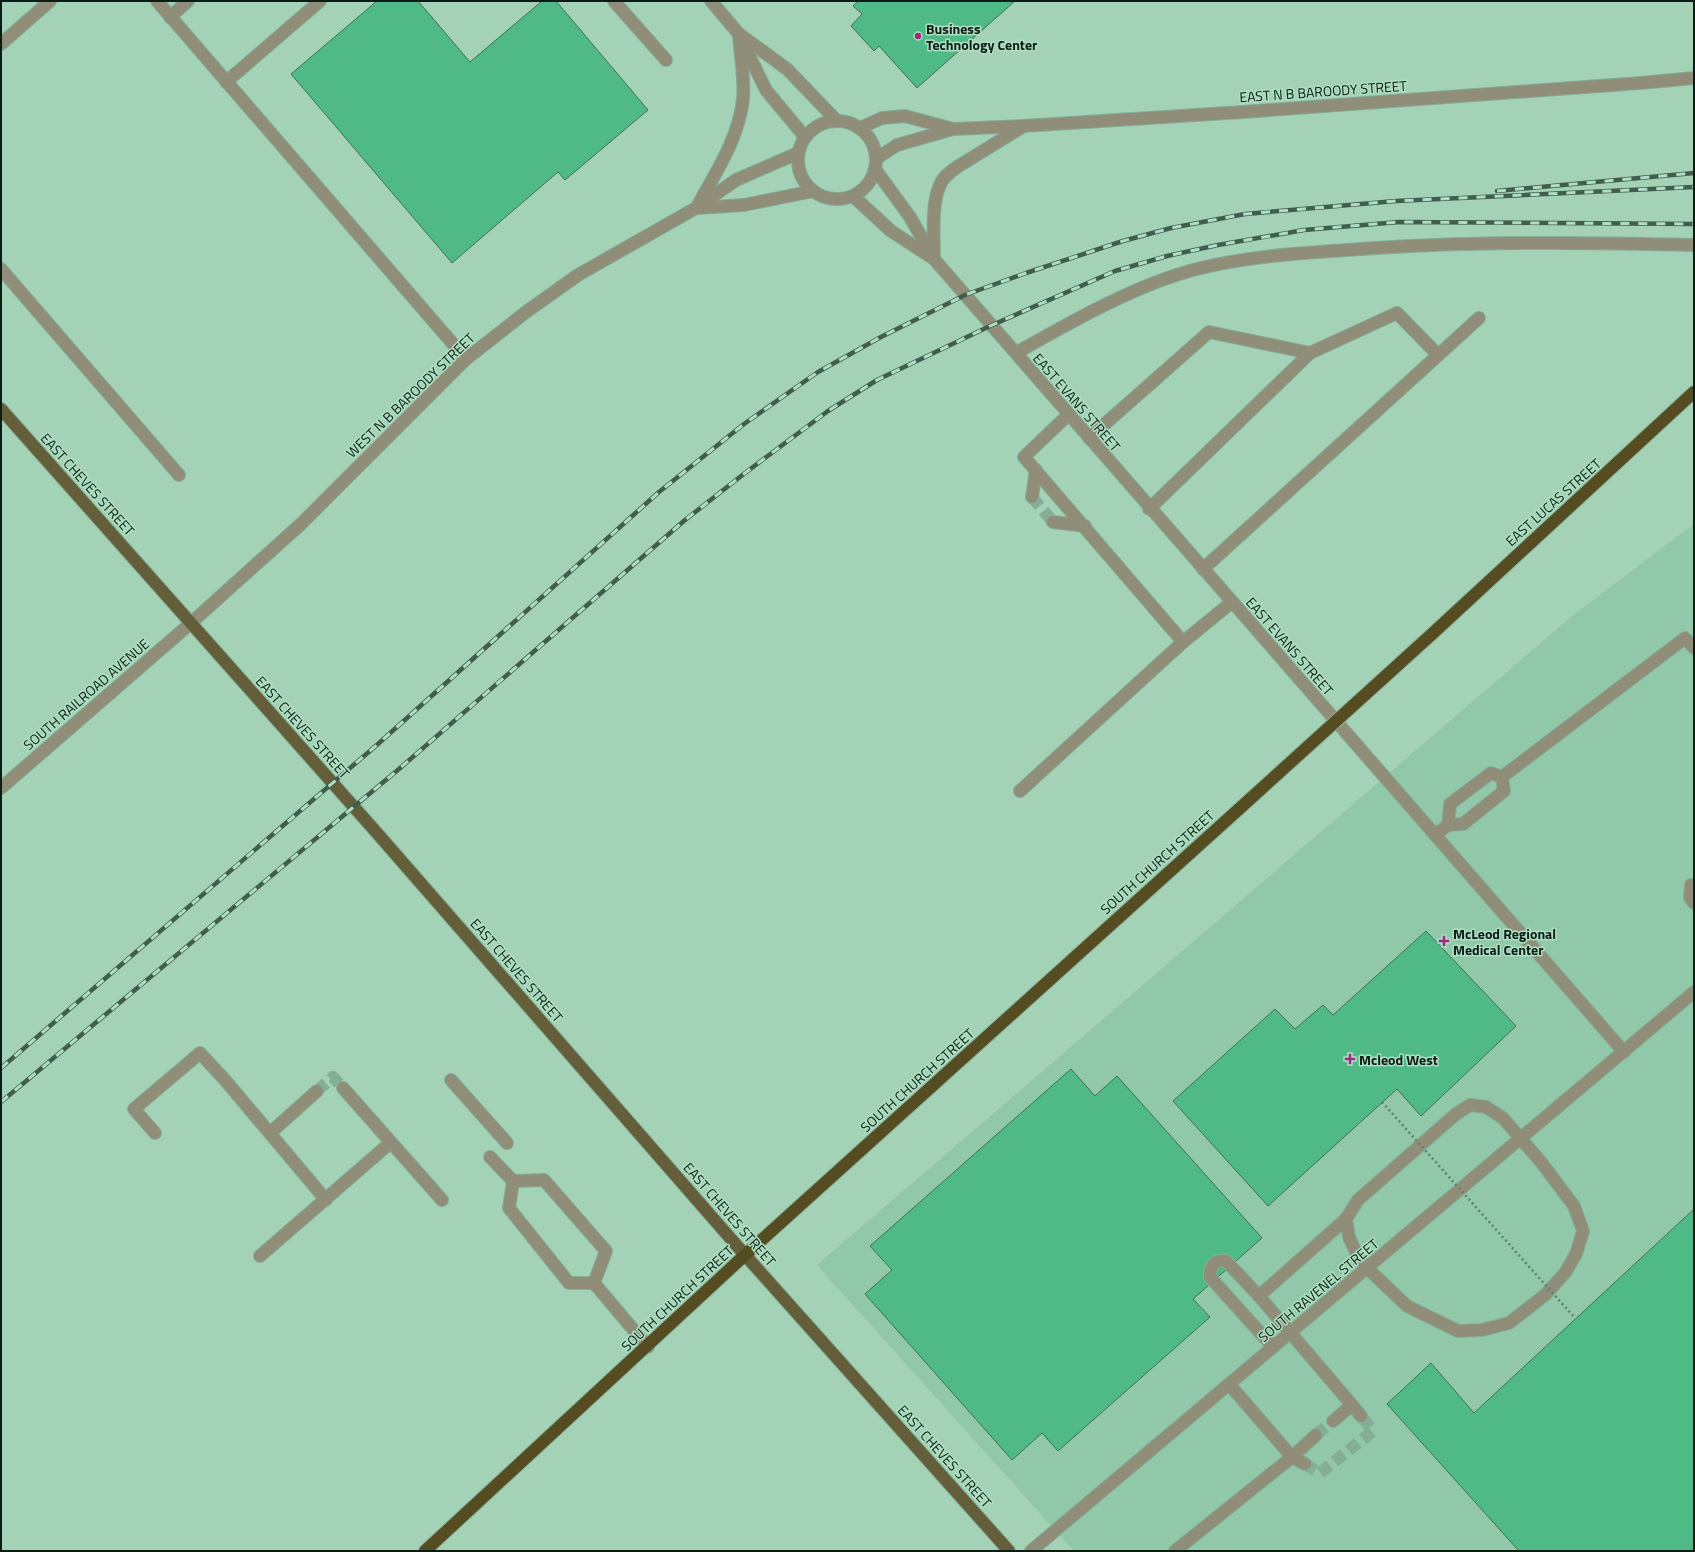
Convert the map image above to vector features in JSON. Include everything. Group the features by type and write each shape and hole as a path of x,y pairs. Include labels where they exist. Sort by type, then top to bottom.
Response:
{"highway":[{"name":"EAST LUCAS STREET","path":"1432,634 1694,392"},
{"name":"SOUTH CHURCH STREET","path":"425,1551 648,1347 745,1255 1432,634"}],"main road":[{"name":"EAST CHEVES STREET","path":"1,409 383,839 745,1255 1009,1551"}],"street":[{"path":"1,44 50,1"},
{"path":"157,1 466,359"},
{"path":"170,16 188,1"},
{"path":"226,82 320,1"},
{"path":"614,1 666,60"},
{"path":"711,1 739,34 787,68 836,120"},
{"path":"739,34 766,90 805,137"},
{"path":"696,208 728,151 737,126 743,98 739,34"},
{"name":"EAST N B BAROODY STREET","path":"876,164 897,146 953,129 1259,111 1694,78"},
{"name":"EAST N B BAROODY STREET","path":"860,128 882,118 905,116 953,129"},
{"path":"836,120 853,123 860,128 869,136 874,146 876,164 871,181 863,190 853,196 832,200 813,191 800,174 798,153 805,137 818,125 826,121 836,120"},
{"path":"934,259 936,201 939,185 946,175 1023,126"},
{"name":"WEST N B BAROODY STREET","path":"190,623 302,523 466,359 526,312 578,275 696,208 736,180 798,153"},
{"name":"EAST EVANS STREET","path":"876,164 910,217 934,259 1069,414 1149,509 1204,569 1624,1052"},
{"name":"WEST N B BAROODY STREET","path":"696,208 744,205 813,191"},
{"name":"EAST EVANS STREET","path":"853,196 891,231 934,259"},
{"path":"1016,353 1095,311 1157,282 1197,269 1226,264 1316,252 1420,244 1694,245"},
{"path":"1,268 179,475"},
{"path":"1149,509 1310,353 1397,313 1438,355"},
{"path":"1204,569 1479,318"},
{"path":"1089,438 1209,332 1310,353"},
{"path":"1069,414 1024,457 1183,642"},
{"path":"1032,497 1036,470"},
{"path":"1053,522 1084,526"},
{"path":"1020,791 1183,642 1232,602"},
{"name":"SOUTH RAILROAD AVENUE","path":"1,788 190,623"},
{"path":"1502,777 1685,638 1694,648"},
{"path":"1448,825 1450,804 1491,773 1502,777"},
{"path":"1435,835 1448,825 1463,824 1504,791 1502,777"},
{"path":"1694,885 1691,885 1690,898 1694,903"},
{"name":"SOUTH RAVENEL STREET","path":"1031,1551 1694,992"},
{"path":"155,1133 134,1108 200,1053 326,1200"},
{"path":"451,1080 507,1143"},
{"path":"343,1088 390,1143 442,1200"},
{"path":"270,1133 317,1091"},
{"path":"1259,1296 1346,1219 1358,1200 1456,1114 1470,1105 1486,1107 1503,1118 1522,1138 1574,1206 1583,1231 1576,1254 1565,1273 1544,1295 1509,1323 1482,1330 1458,1331 1408,1306 1367,1268 1358,1258 1349,1237 1346,1219"},
{"path":"260,1256 390,1143"},
{"path":"490,1157 513,1181 544,1180 606,1251 594,1283"},
{"path":"513,1181 509,1208 569,1283 594,1283 648,1347"},
{"path":"1273,1347 1210,1277 1210,1270 1214,1263 1220,1260 1226,1261 1291,1332 1361,1416"},
{"path":"1229,1384 1292,1457 1305,1464"},
{"path":"1334,1420 1352,1405"},
{"path":"1175,1551 1292,1457 1316,1435"}],"path":[{"path":"1382,1102 1575,1318"}],"shaded area":[{"name":"McLeod Regional Medical Center","path":"1694,524 1694,1551 1074,1551 817,1265 1572,616"}],"building":[{"path":"377,1 418,1 470,62 542,1 556,1 648,110 565,180 558,172 452,263 291,74"},
{"name":"Business Technology Center","path":"858,1 1015,1 917,88 879,46 874,51 851,26 862,14 853,6"},
{"name":"Mcleod West","path":"1426,931 1516,1026 1421,1116 1397,1089 1268,1206 1173,1101 1275,1009 1295,1029 1323,1005 1333,1015"},
{"path":"1071,1069 1095,1096 1117,1076 1262,1238 1193,1299 1210,1317 1058,1451 1042,1433 1012,1460 865,1294 892,1270 870,1246"},
{"path":"1694,1209 1694,1551 1519,1551 1387,1404 1431,1363 1474,1413"}],"tunnel":[{"path":"1032,497 1053,522"},
{"path":"317,1091 333,1077 343,1088"},
{"path":"1305,1464 1320,1473 1373,1431 1361,1416"},
{"path":"1316,1435 1333,1421"}],"railway":[{"path":"1497,191 1694,173"},
{"path":"1,1068 378,744 659,492 744,424 818,372 881,337 965,295 1026,273 1123,241 1171,228 1245,214 1396,201 1694,187"},
{"path":"1,1102 399,769 685,520 828,411 877,380 990,326 1115,271 1167,256 1218,245 1304,230 1399,222 1694,224"}],"place":[{"name":"Business Technology Center","path":"918,36"},
{"name":"McLeod Regional Medical Center","path":"1444,941"},
{"name":"Mcleod West","path":"1350,1059"}]}
